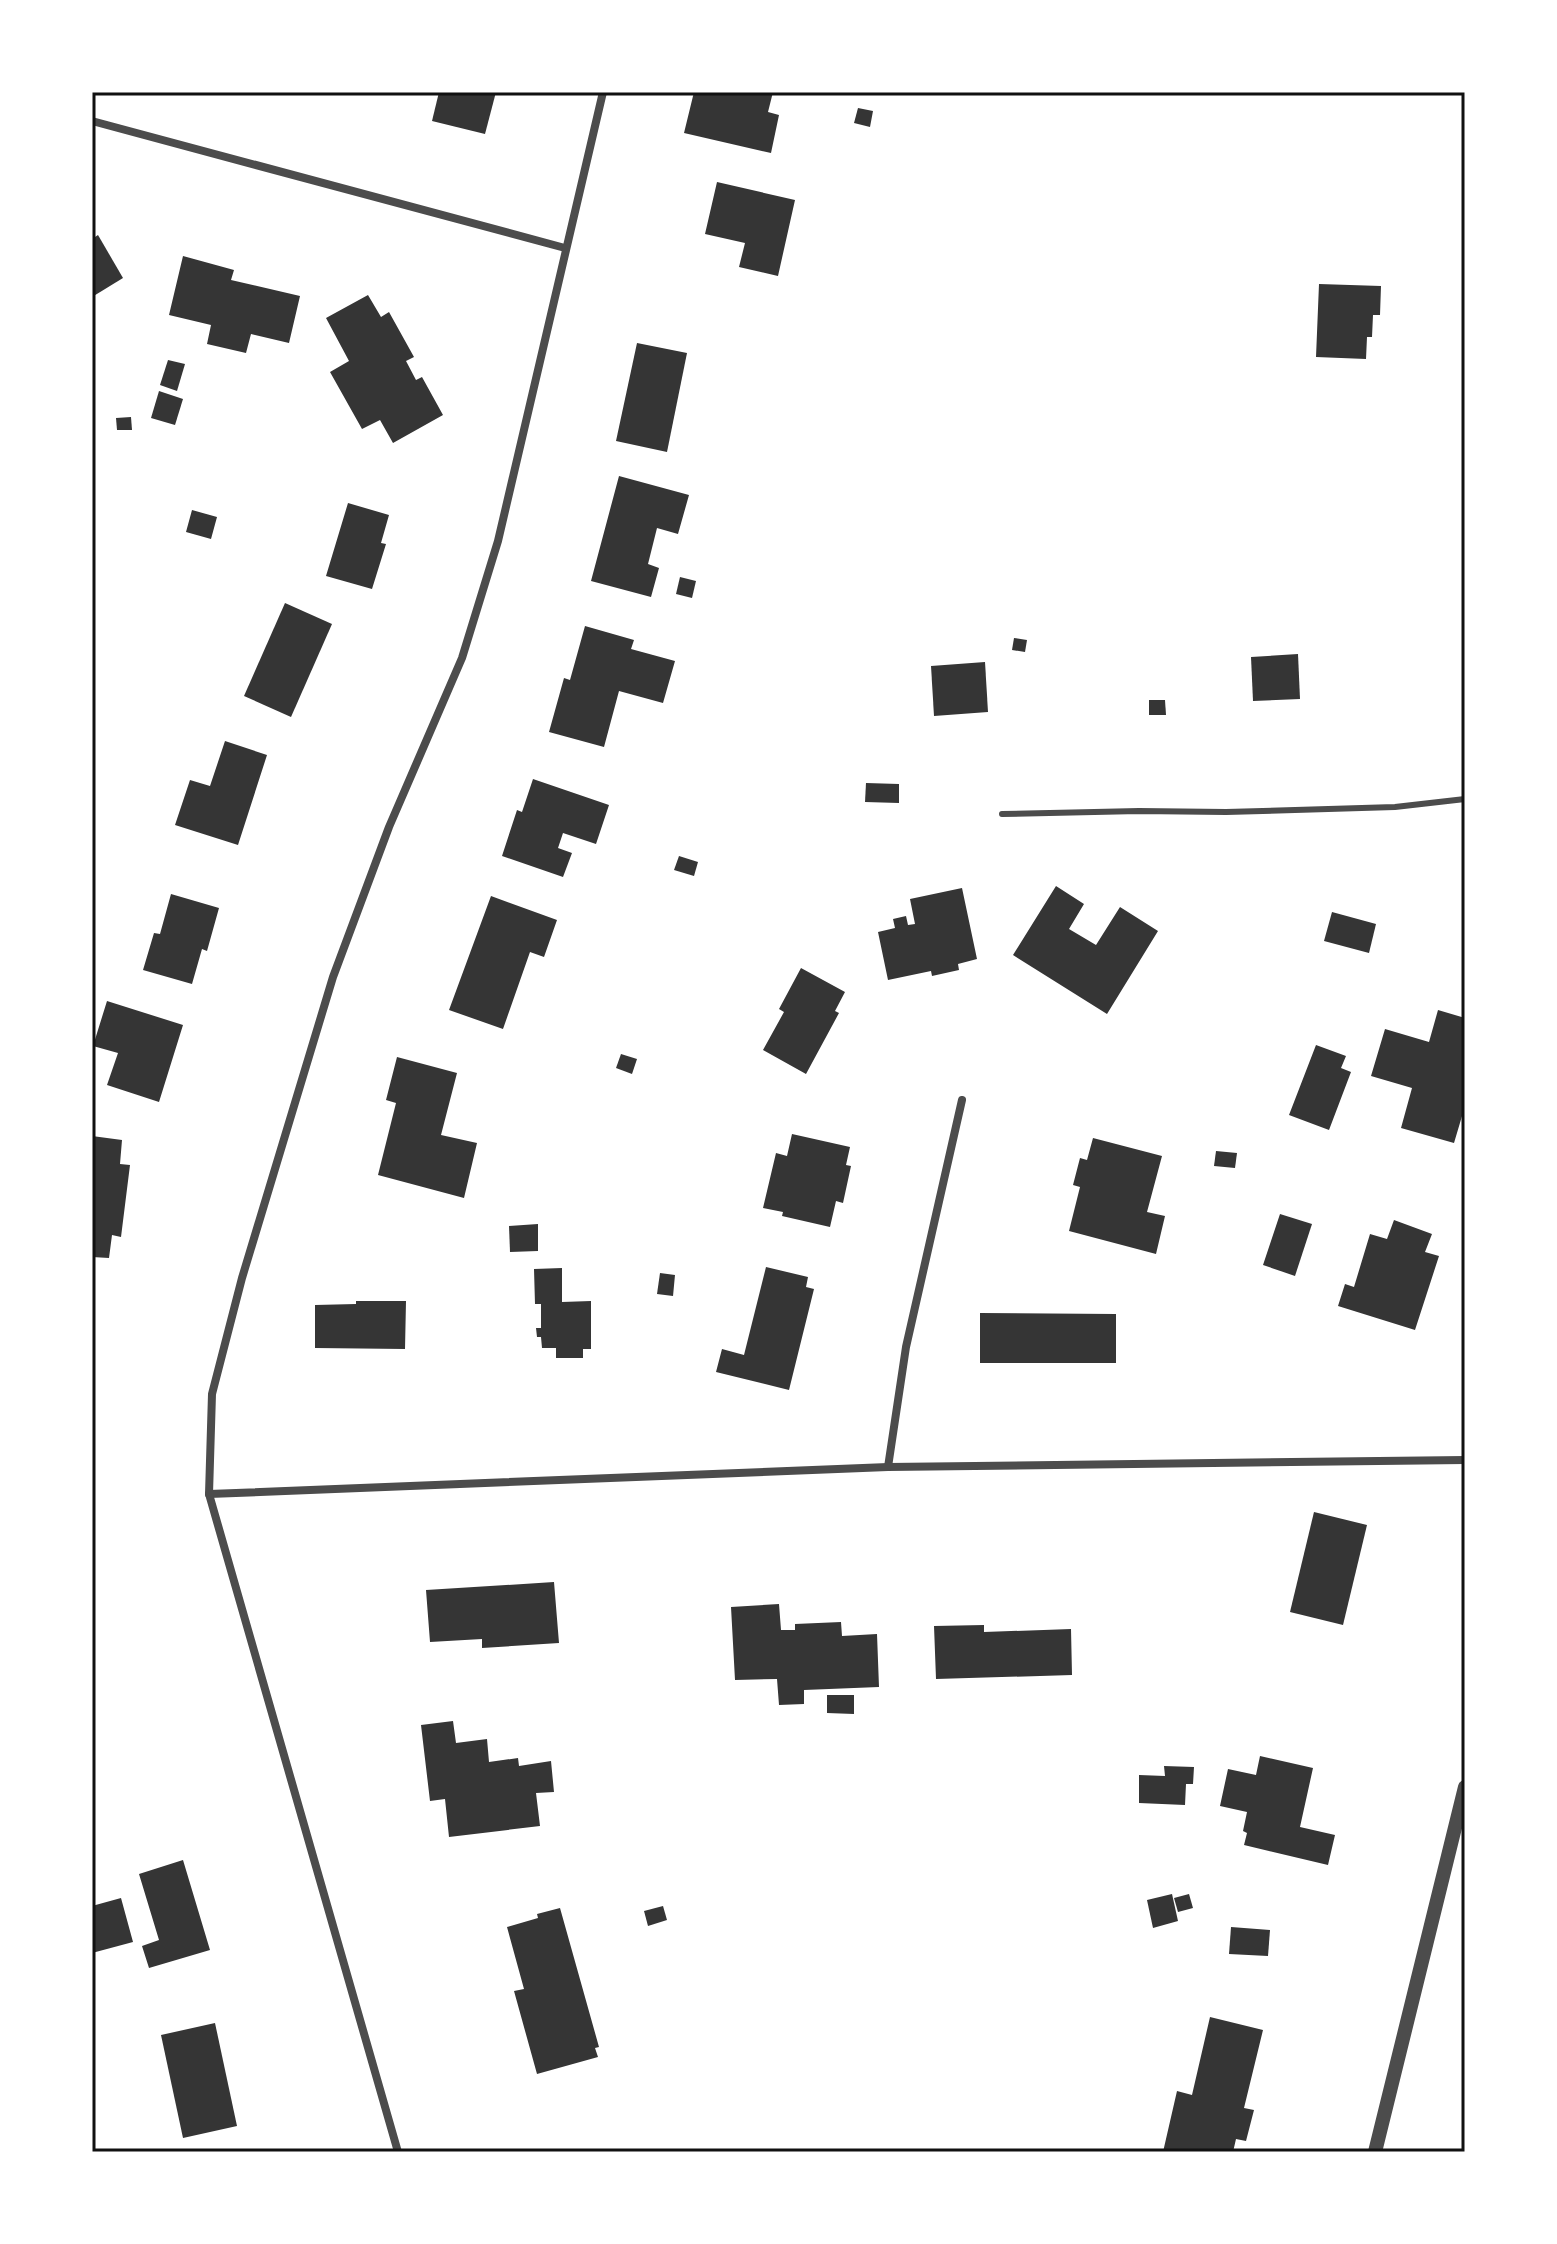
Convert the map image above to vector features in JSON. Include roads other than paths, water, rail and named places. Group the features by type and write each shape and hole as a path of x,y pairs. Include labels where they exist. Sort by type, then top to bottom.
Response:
{"street":[{"path":"398,2152 209,1494 212,1394 242,1278 333,977 389,827 467,643 498,541 603,92"},
{"path":"92,121 565,248"},
{"path":"888,1467 906,1347 962,1100"},
{"path":"209,1494 888,1467 1465,1460"},
{"path":"1375,2152 1465,1787"}],"lane":[{"path":"1002,814 1395,807 1465,799"}]}
